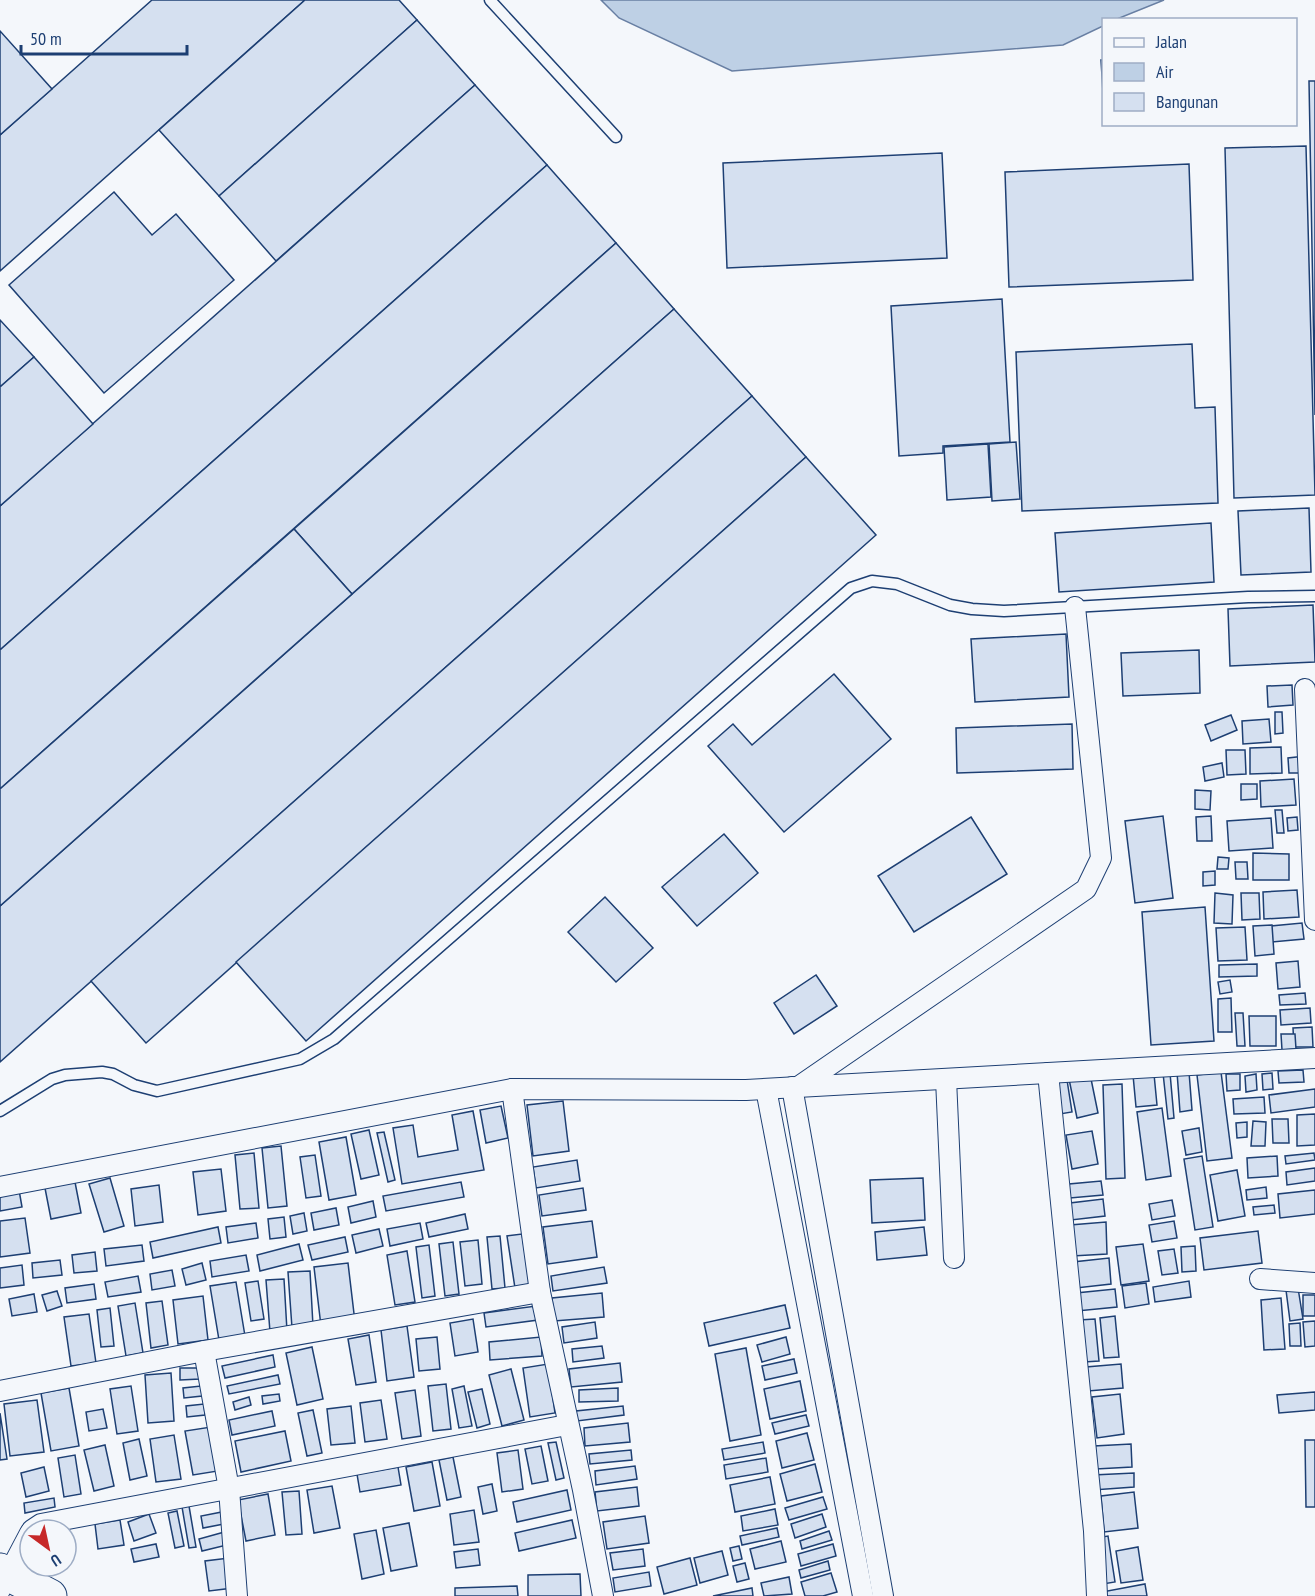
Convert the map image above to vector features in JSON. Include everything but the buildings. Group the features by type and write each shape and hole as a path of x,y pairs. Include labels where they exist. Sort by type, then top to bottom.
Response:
{"highway":[{"path":"3,1578 50,1596"}],"street":[{"path":"795,1087 1086,889 1101,858 1075,607"},
{"path":"1305,689 1315,920"},
{"path":"0,1187 512,1089 766,1089 1315,1058"},
{"path":"1048,1073 1093,1519 1097,1596"},
{"path":"946,1079 954,1258"},
{"path":"795,1087 883,1596"},
{"path":"512,1089 540,1292 567,1425 583,1490 603,1596"},
{"path":"766,1089 863,1596"},
{"path":"1260,1280 1315,1283"},
{"path":"0,1390 204,1351 540,1292"},
{"path":"204,1351 229,1489 237,1596"},
{"path":"73,1518 567,1425"},
{"path":"3,1578 18,1553"}],"lane":[{"path":"490,0 616,137"},
{"path":"0,1111 52,1079 64,1075 102,1072 113,1074 134,1085 157,1091 300,1059 334,1040 851,588 872,581 897,584 950,605 1004,611 1315,596"}],"water":[{"path":"601,0 1164,0 1119,18 1102,18 1102,26 1063,45 732,71 619,18"}]}
